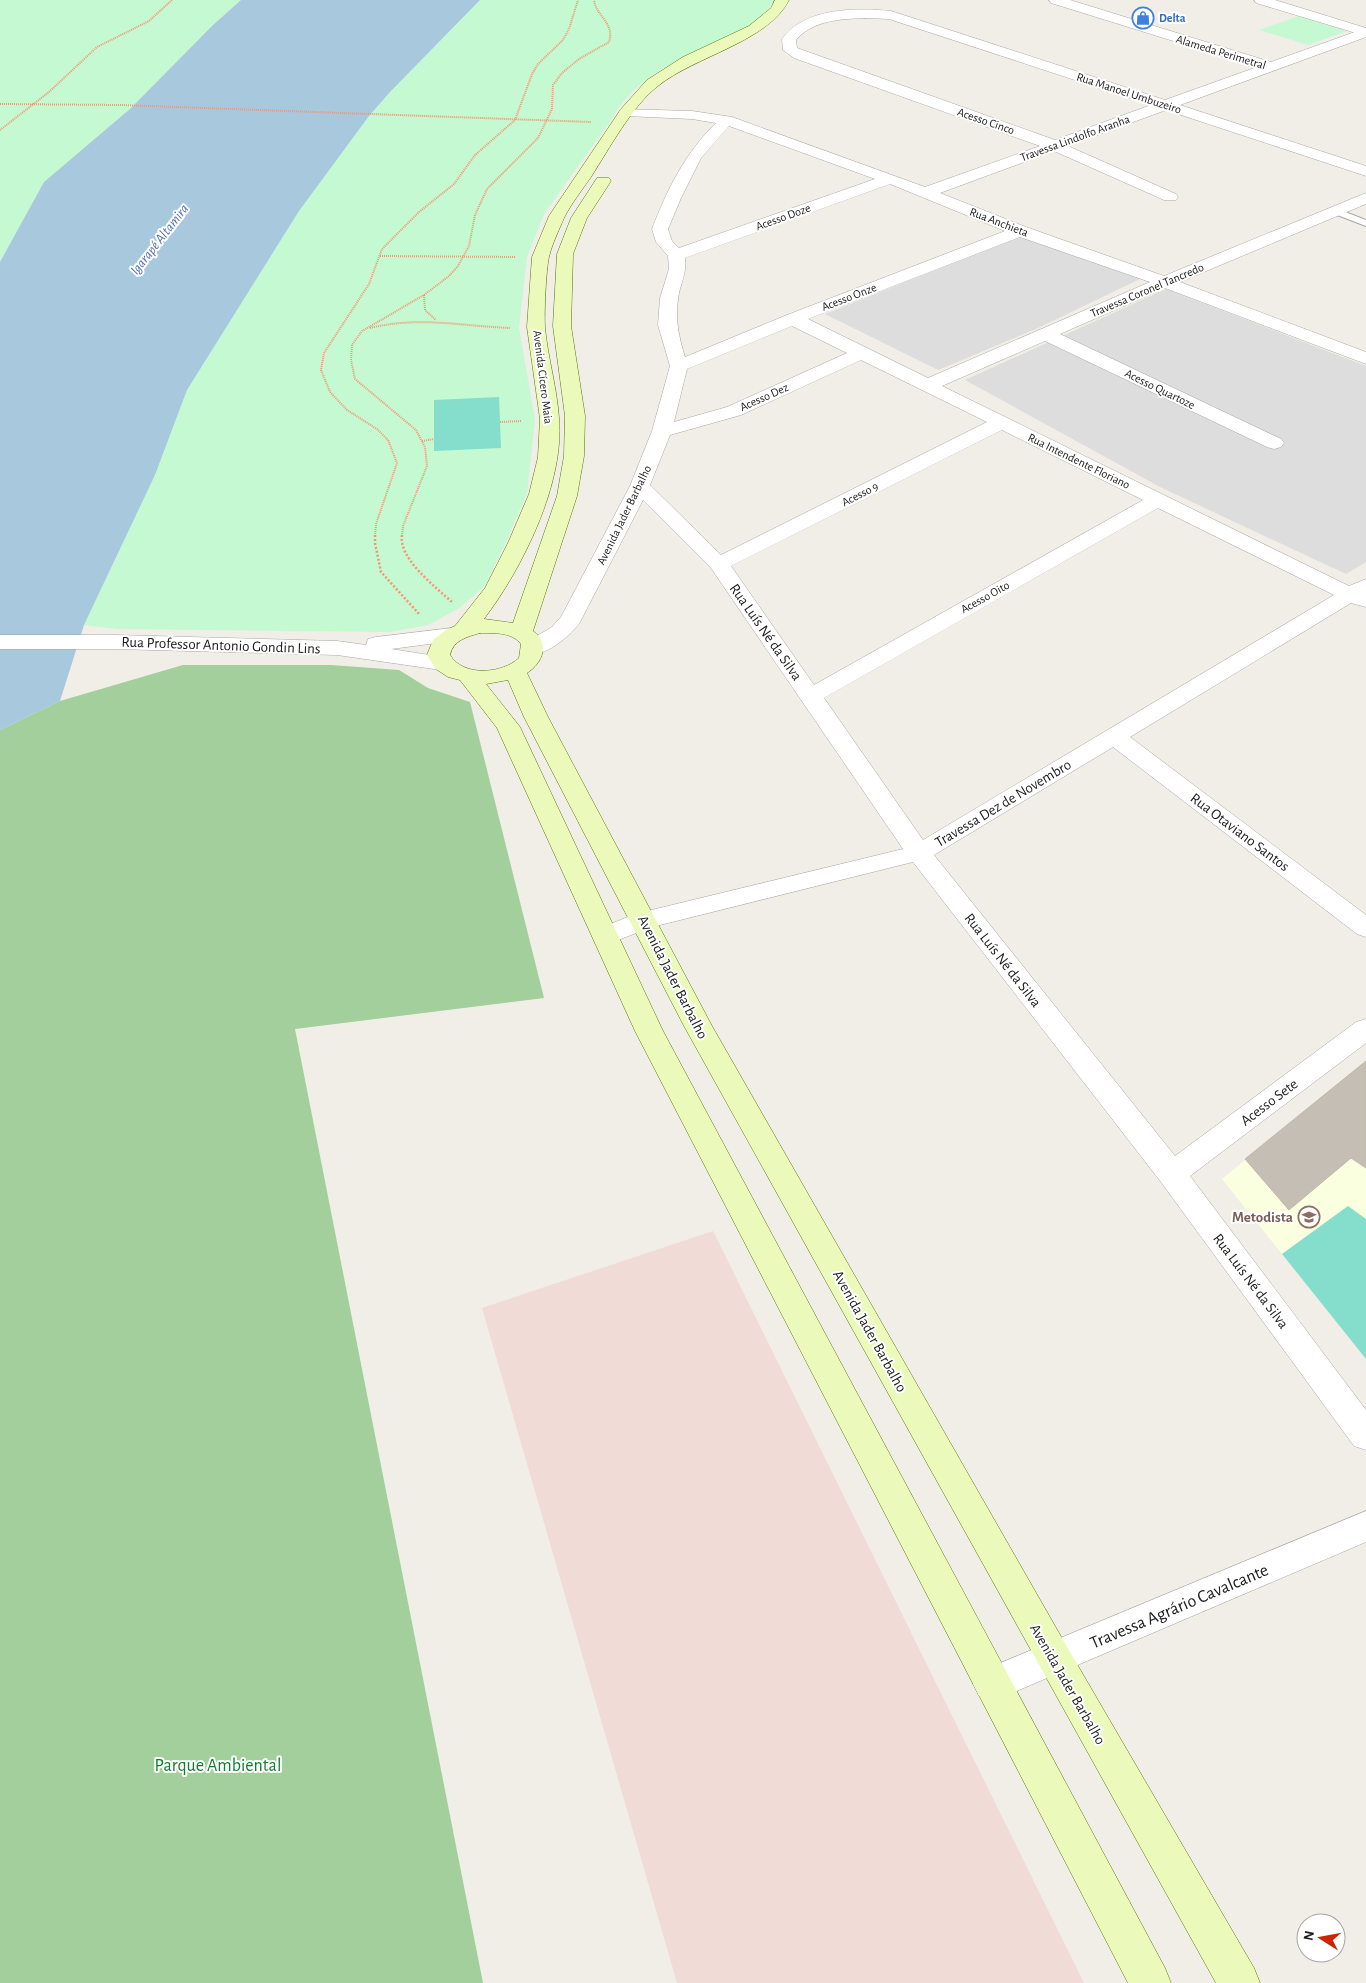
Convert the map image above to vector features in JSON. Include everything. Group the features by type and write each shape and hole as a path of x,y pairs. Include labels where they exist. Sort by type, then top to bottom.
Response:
{"main road":[{"name":"Avenida Cícero Maia","path":"458,624 495,590 519,542 539,494 548,457 550,418 536,327 540,257 557,216 626,112 652,83 688,60 754,29 777,10 782,0"},
{"path":"636,129 669,87 703,64 769,32 785,20"},
{"name":"Avenida Cícero Maia","path":"523,651 567,496 574,456 575,416 562,326 565,254 579,218 610,169"},
{"path":"458,624 508,628 523,651 485,678 457,674 441,663 438,655 444,641 458,624"},
{"name":"Avenida Jader Barbalho","path":"523,651 536,717 698,1026 1054,1659 1239,1983"},
{"path":"470,677 508,727 649,1031 1150,1983"}],"street":[{"name":"Alameda Perimetral","path":"1056,0 1272,68"},
{"path":"1261,0 1366,32"},
{"path":"1289,0 1366,23"},
{"name":"Rua Manoel Umbuzeiro","path":"800,27 843,15 890,15 1366,171"},
{"path":"785,20 800,27"},
{"name":"Acesso Cinco","path":"800,27 793,33 788,43 790,50 800,55 1053,145 1170,197"},
{"name":"Travessa Lindolfo Aranha","path":"924,193 1053,145 1272,68 1366,32"},
{"name":"Rua Anchieta","path":"626,112 649,112 727,120 890,180 1020,231 1165,282 1366,358"},
{"path":"679,366 667,324 669,298 678,269 676,255 664,242 660,229 691,160 706,140 727,120"},
{"name":"Acesso Doze","path":"676,255 890,180"},
{"name":"Travessa Coronel Tancredo","path":"928,385 1165,282 1366,198"},
{"name":"Acesso Onze","path":"679,366 793,319 1020,231"},
{"name":"Rua Intendente Floriano","path":"793,319 863,352 1001,423 1361,594"},
{"name":"Acesso Quartoze","path":"1046,334 1274,443"},
{"name":"Acesso Dez","path":"662,431 734,411 863,352"},
{"name":"Avenida Jader Barbalho","path":"523,651 560,632 571,619 640,486 662,431 679,366"},
{"name":"Acesso 9","path":"719,564 1001,423"},
{"name":"Rua Luís Né da Silva","path":"640,486 719,564 919,853 1172,1174 1366,1436"},
{"name":"Acesso Oito","path":"811,696 1159,499"},
{"name":"Travessa Dez de Novembro","path":"605,936 644,920 919,853 1114,736 1361,594"},
{"path":"337,648 458,624"},
{"name":"Rua Professor Antonio Gondin Lins","path":"0,642 115,642 337,648 441,663"},
{"name":"Rua Otaviano Santos","path":"1114,736 1366,928"},
{"name":"Acesso Sete","path":"1172,1174 1366,1029"},
{"name":"Travessa Agrário Cavalcante","path":"992,1684 1366,1526"}],"lane":[{"path":"1335,211 1366,223"}],"path":[{"path":"0,130 63,80 97,47 149,21 172,0"},
{"path":"422,618 381,572 375,543 376,524 397,463 388,440 376,429 347,410 330,392 321,370 324,354 369,284 382,250 401,230 454,184 475,155 515,120 532,74 538,64 563,40 570,29 578,0"},
{"path":"458,624 409,560 402,540 403,526 427,466 425,447 416,430 355,379 351,360 352,345 362,331 424,295 449,276 463,257 469,246 475,215 487,189 538,138 544,120 552,109 553,85 562,73 579,59 609,42 611,38 609,26 606,19 595,8 594,0"},
{"path":"0,104 121,106 591,122"},
{"path":"380,256 540,257"},
{"path":"424,295 425,310 437,320"},
{"path":"362,331 402,321 437,320 499,328 536,327"},
{"path":"422,441 434,439"}],"shaded area":[{"path":"1023,235 1140,279 1038,328 938,370 825,314"},
{"path":"1166,289 1366,366 1366,562 1346,574 1160,487 965,380"},
{"path":"499,397 501,448 434,451 434,400"},
{"name":"Metodista","path":"1366,1061 1366,1359 1222,1179"},
{"path":"1348,1206 1366,1219 1366,1359 1282,1254"},
{"path":"713,1231 1084,1983 677,1983 482,1308"}],"green space":[{"path":"0,0 241,0 213,25 130,109 44,182 0,262"},
{"path":"480,0 774,0 763,15 748,26 654,74 629,95 544,214 527,257 519,328 535,420 527,493 484,587 458,609 428,625 389,632 119,629 84,625 155,475 187,390 299,211 369,116"},
{"path":"1299,16 1347,31 1308,45 1259,30"},
{"name":"Parque Ambiental","path":"183,665 331,665 399,670 428,688 470,702 544,998 295,1029 483,1983 0,1983 0,730 60,701"}],"water":[{"name":"Igarapé Altamira","path":"241,0 480,0 369,116 299,211 187,390 155,475 84,625 60,701 0,730 0,262 44,182 130,109 213,25"}],"building":[{"path":"1366,1061 1366,1168 1351,1158 1289,1210 1245,1159"}],"place":[{"name":"Delta","path":"1143,18"},
{"name":"Metodista","path":"1309,1217"}]}
